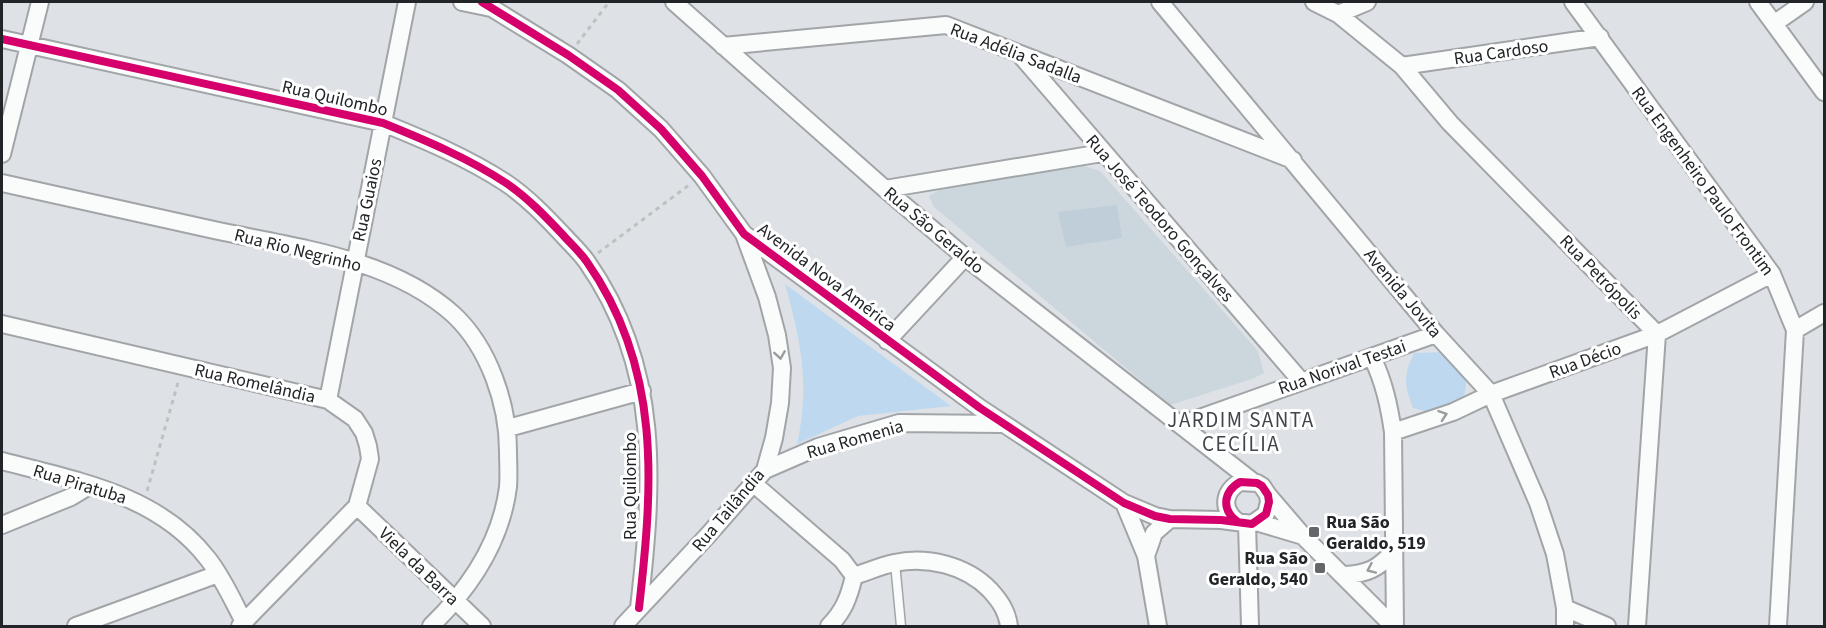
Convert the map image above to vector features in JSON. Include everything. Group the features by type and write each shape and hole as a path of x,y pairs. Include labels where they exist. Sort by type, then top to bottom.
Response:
{"street":[{"path":"2,154 40,2"},
{"name":"Rua Guaios","path":"328,400 407,2"},
{"path":"462,2 488,5"},
{"name":"Rua São Geraldo","path":"674,2 965,257 1252,481"},
{"name":"Avenida Jovita","path":"1160,2 1436,334 1491,394 1538,503 1556,554 1565,608 1565,627"},
{"name":"Rua Petrópolis","path":"1314,2 1338,14 1402,66 1450,123 1657,334 1637,627"},
{"path":"1338,14 1366,2"},
{"name":"Rua Engenheiro Paulo Frontim","path":"1573,2 1772,274 1795,330 1778,627"},
{"path":"1758,2 1824,92"},
{"path":"1775,23 1805,2"},
{"name":"Avenida Nova América","path":"488,5 568,55 618,90 661,129 702,176 744,234 980,408 1124,503 1155,516 1247,523 1304,537"},
{"name":"Rua Adélia Sadalla","path":"723,46 946,25 1294,161"},
{"name":"Rua Cardoso","path":"1402,66 1600,37"},
{"name":"Rua Quilombo","path":"2,39 383,123 438,145 506,183 546,217 586,261 621,319 634,357 642,391 649,454 648,519 639,608"},
{"name":"Rua José Teodoro Gonçalves","path":"1019,54 1301,381"},
{"path":"885,189 1102,153"},
{"name":"Rua Rio Negrinho","path":"2,183 354,261 420,291 454,315 474,339 492,374 508,428 508,485 502,519 487,556 456,602 431,627"},
{"name":"Rua Tailândia","path":"622,627 765,470 780,403 782,368 777,335 767,297 744,234"},
{"path":"887,341 965,257"},
{"path":"767,297 774,278 780,271 789,268"},
{"name":"Rua Décio","path":"1393,432 1453,412 1491,394 1657,334 1772,274"},
{"path":"1795,330 1824,314"},
{"name":"Rua Romelândia","path":"2,324 328,400 355,419 364,433 368,446 368,467 357,506 242,624"},
{"name":"Rua Norival Testai","path":"1180,424 1436,334"},
{"path":"1372,357 1382,379 1393,432 1394,627"},
{"path":"508,428 642,391"},
{"name":"Rua Romenia","path":"949,423 969,416 980,408"},
{"name":"Rua Romenia","path":"765,470 818,447 900,423 1003,424"},
{"name":"Rua São Geraldo","path":"1206,444 1221,469 1228,494"},
{"name":"Rua Piratuba","path":"2,461 123,495 164,517 188,536 209,560 242,624"},
{"path":"1146,556 1154,533 1178,519 1208,509 1240,482 1252,481 1262,486 1304,537 1394,627"},
{"path":"754,484 842,560 854,576 849,599 835,624"},
{"path":"2,525 71,497 91,485"},
{"path":"1228,494 1228,512 1247,523"},
{"path":"1247,523 1266,514 1268,495"},
{"path":"1124,503 1146,556 1158,627"},
{"name":"Viela da Barra","path":"357,506 482,627"},
{"path":"1247,523 1250,627"},
{"path":"1344,575 1371,571 1383,563 1394,551"},
{"name":"Rua Quilombo","path":"645,555 655,567 669,576"},
{"path":"854,576 895,563 923,561 947,565 970,574 987,587 1000,602 1008,617 1009,627"},
{"path":"76,627 218,574"},
{"path":"1565,608 1607,627"}],"lane":[{"path":"895,563 901,627"}],"path":[{"path":"568,55 609,2"},
{"path":"586,261 702,176"},
{"path":"144,505 183,366"}],"shaded area":[{"path":"1078,164 1100,171 1258,351 1264,373 1252,379 1170,405 934,207 929,196 941,189"},
{"path":"785,284 951,406 858,416 797,444 803,402 802,363"},
{"path":"1444,352 1467,376 1464,398 1429,412 1413,408 1408,393 1406,374 1414,353"}],"building":[{"path":"1117,205 1122,238 1066,247 1058,212"}],"cycle path":[{"path":"482,2 568,55 618,90 661,129 702,176 744,234 980,408 1124,503 1155,516 1252,524 1266,514 1269,502 1268,495 1257,483 1240,482 1227,496 1229,512 1238,522"},
{"path":"2,39 383,123 477,165 529,201 587,262 611,303 629,344 640,386 646,429 648,473 647,517 639,608"}],"place":[{"name":"Rua São Geraldo, 519","path":"1314,532"},
{"name":"Rua São Geraldo, 540","path":"1320,568"}],"district":[{"name":"JARDIM SANTA CECÍLIA","path":"1241,432"}]}
